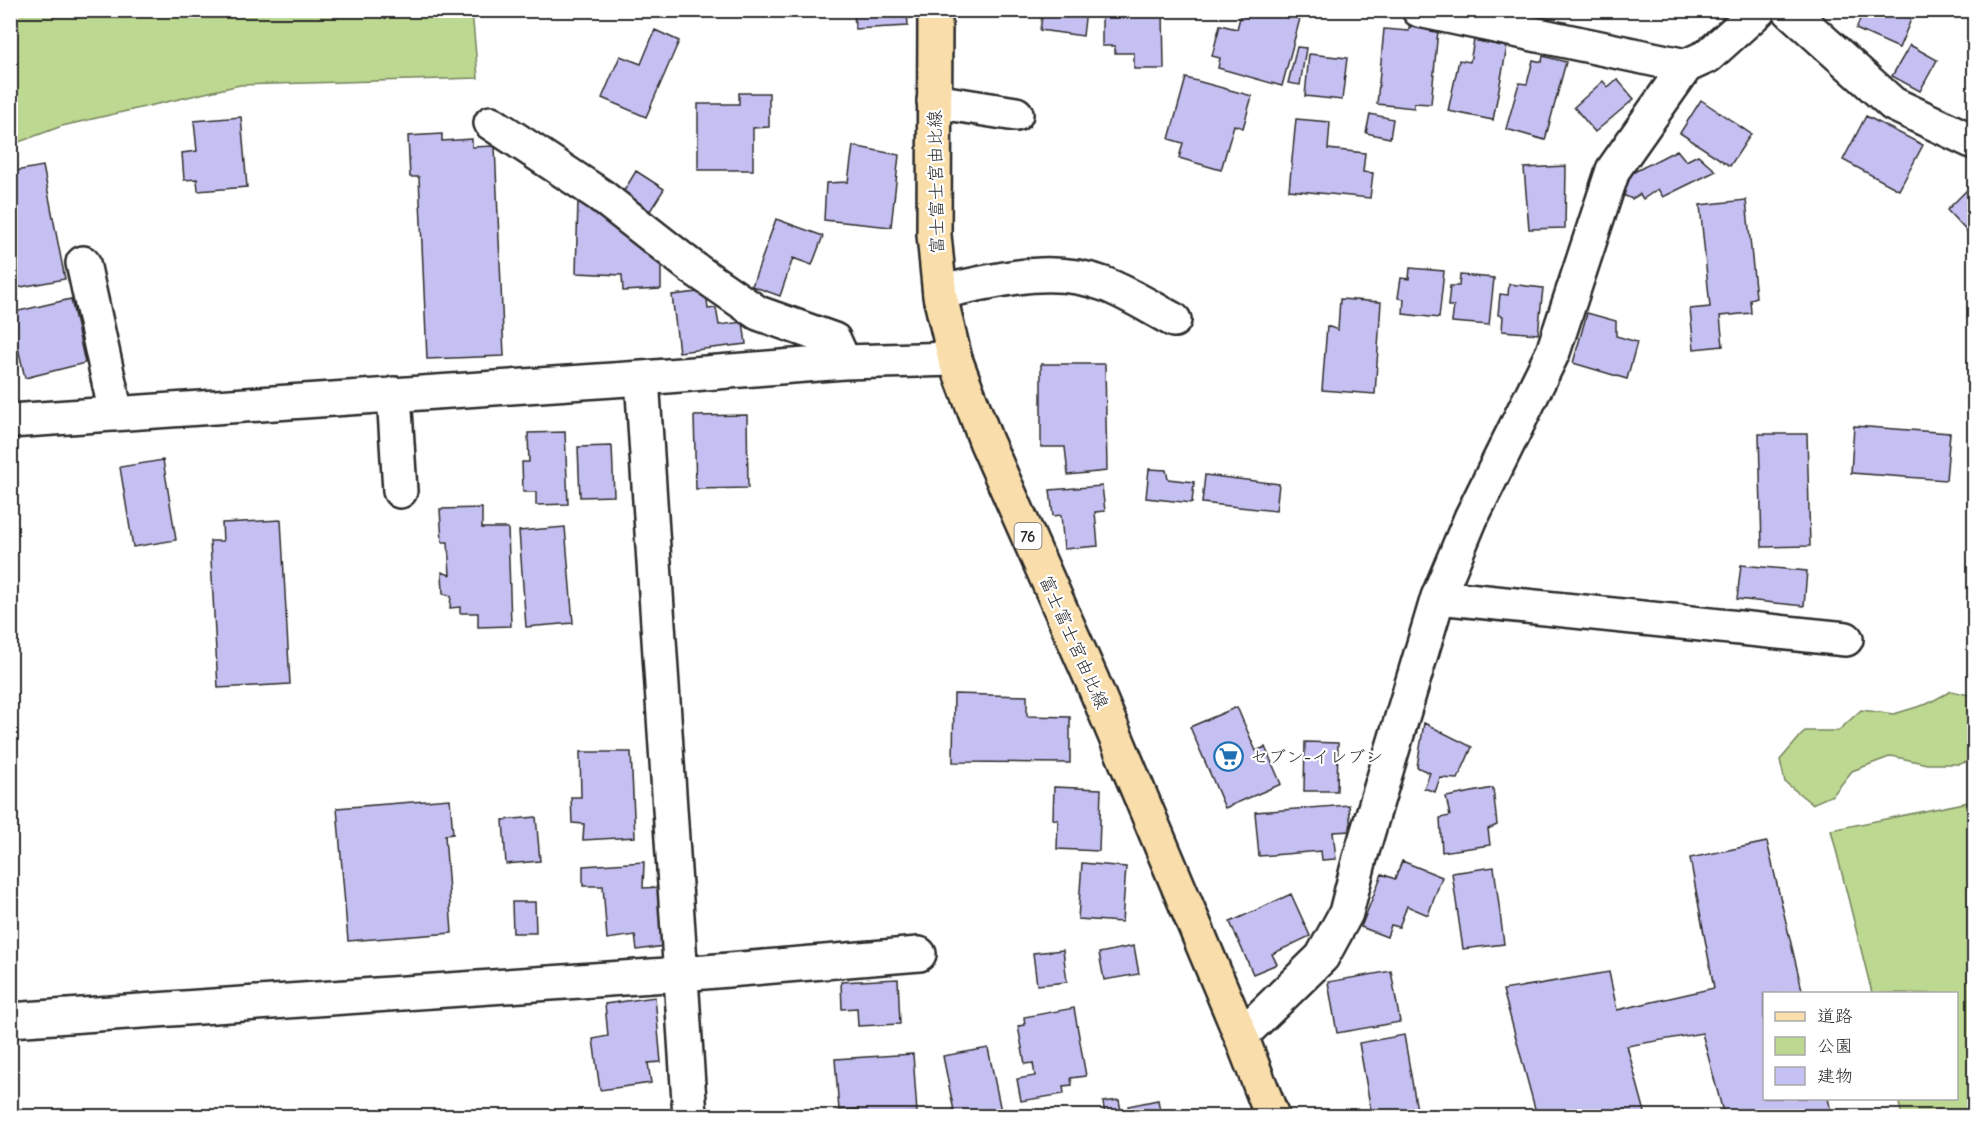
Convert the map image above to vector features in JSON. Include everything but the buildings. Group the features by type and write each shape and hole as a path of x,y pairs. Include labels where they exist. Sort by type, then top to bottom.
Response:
{"main road":[{"name":"富士富士宮由比線","path":"935,10 934,235 940,292 955,359 986,441 1091,678 1241,1035 1272,1116"}],"street":[{"path":"1419,10 1686,66"},
{"path":"1241,1035 1322,957 1346,913 1360,858 1438,597 1471,518 1553,352 1612,170 1686,66 1708,56 1759,10"},
{"path":"1789,10 1893,104 1974,141"},
{"path":"934,101 1016,114"},
{"path":"491,123 600,195 693,268 758,314 834,340 844,362"},
{"path":"83,263 116,414"},
{"path":"940,292 1031,274 1069,274 1104,284 1174,320"},
{"path":"10,421 844,362 955,359"},
{"path":"642,378 690,1116"},
{"path":"394,394 400,491"},
{"path":"1438,597 1846,639"},
{"path":"10,1020 681,974 919,954"}],"green space":[{"path":"11,10 472,11 478,78 240,85 62,126 11,145"},
{"path":"1951,691 1974,696 1974,759 1960,764 1927,764 1892,756 1852,771 1833,795 1812,804 1785,782 1780,760 1805,731 1838,731 1861,710 1894,714 1927,704"},
{"path":"1974,801 1974,1116 1902,1116 1898,1100 1958,1100 1958,992 1872,992 1831,830"}],"place":[{"name":"セブン-イレブン","path":"1229,757"}]}
